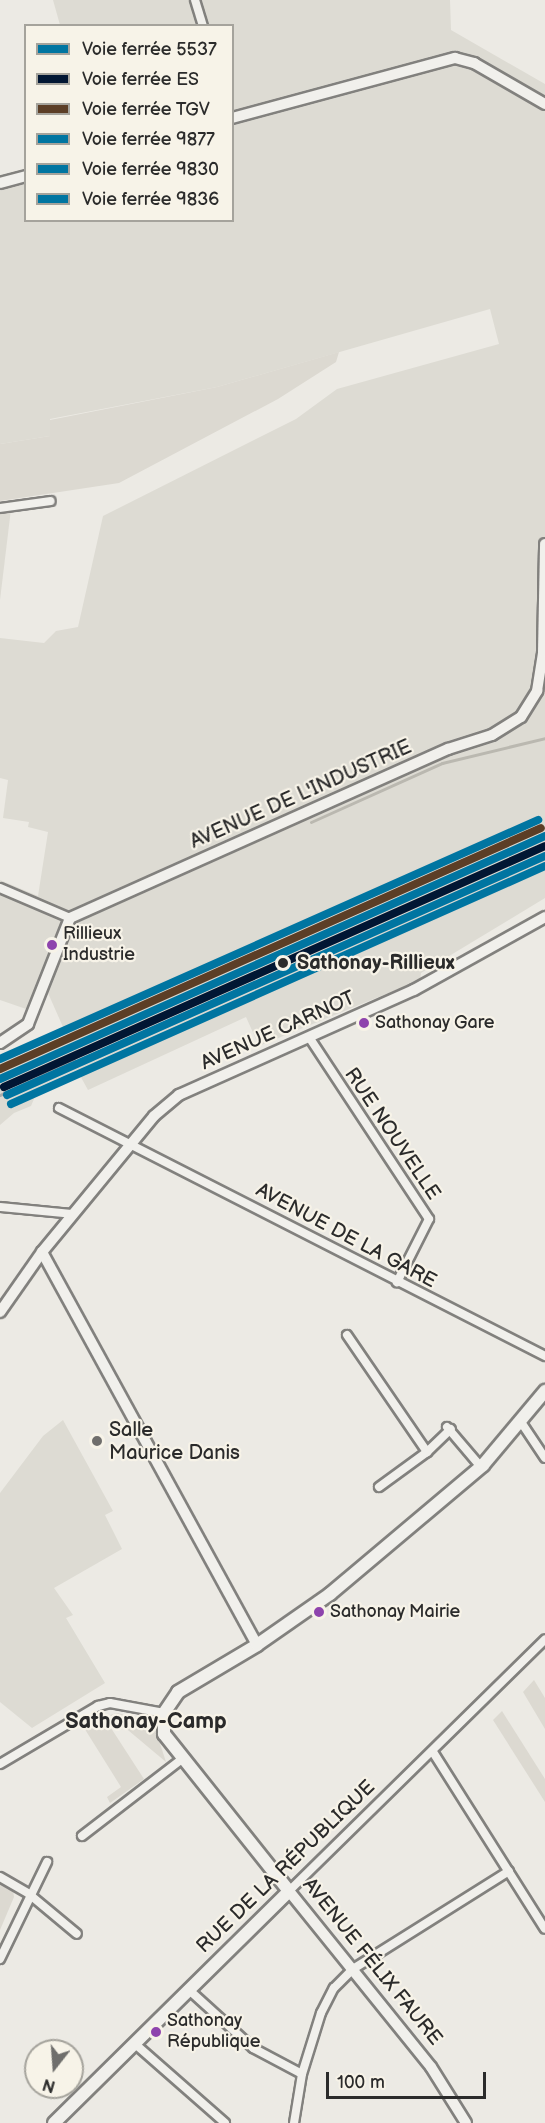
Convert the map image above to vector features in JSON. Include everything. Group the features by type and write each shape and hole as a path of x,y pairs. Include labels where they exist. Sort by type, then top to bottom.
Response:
{"main road":[{"path":"164,1713 178,1692 256,1645 330,1594 481,1467 545,1391"},
{"name":"AVENUE FÉLIX FAURE","path":"164,1713 164,1734 289,1891"},
{"name":"RUE DE LA RÉPUBLIQUE","path":"54,2123 289,1891"}],"street":[{"path":"195,0 201,24"},
{"path":"234,117 455,58 474,63 545,104"},
{"path":"0,183 24,177"},
{"path":"0,508 51,501"},
{"name":"AVENUE DE L'INDUSTRIE","path":"70,918 448,749 492,735 521,717 537,691 543,652 545,544"},
{"path":"0,888 70,918 28,1024 0,1043"},
{"name":"AVENUE CARNOT","path":"0,1312 42,1252 73,1214 133,1142 178,1095 414,990 545,917"},
{"name":"RUE NOUVELLE","path":"309,1037 429,1219 397,1282"},
{"name":"AVENUE DE LA GARE","path":"59,1108 133,1142 397,1282 545,1356"},
{"path":"0,1207 73,1214"},
{"path":"42,1252 256,1645"},
{"path":"347,1335 427,1452"},
{"path":"521,1422 545,1458"},
{"path":"379,1487 427,1452 449,1428 481,1467"},
{"name":"RUE DE LA RÉPUBLIQUE","path":"289,1891 433,1752 545,1639"},
{"path":"0,1764 98,1706 110,1703 164,1713"},
{"path":"433,1752 545,1929"},
{"path":"82,1836 182,1759"},
{"path":"0,1959 29,1894 47,1862"},
{"path":"294,2123 302,2074 321,2013 334,1988 353,1968 509,1871"},
{"path":"0,1877 29,1894 76,1934"},
{"name":"AVENUE FÉLIX FAURE","path":"289,1891 431,2067 466,2123"},
{"path":"188,1989 253,2048 302,2074"},
{"path":"134,2043 225,2123"}],"shaded area":[{"path":"53,0 450,0 451,30 545,84 545,898 421,973 420,980 259,1046 246,1017 88,1090 77,1070 39,1087 31,1106 14,1113 0,1125 0,1063 67,1036 48,993 37,989 29,1010 0,1000 0,880 38,896 48,832 28,827 29,822 3,818 8,780 0,778 0,638 44,643 56,631 78,627 103,516 296,419 337,389 499,344 490,309 217,387 50,419 50,436 0,444 0,191 24,184 24,222 234,222 234,24 60,24"},
{"path":"339,352 336,362 278,399 119,483 0,501 0,444 50,436 50,420 217,387"},
{"path":"11,509 0,600 0,510"},
{"path":"63,1420 113,1511 105,1515 122,1549 54,1588 73,1615 66,1618 105,1683 32,1728 0,1702 0,1493 43,1436"},
{"path":"534,1680 545,1698 545,1729 523,1692"},
{"path":"100,1711 144,1779 110,1803 107,1797 121,1787 81,1723"},
{"path":"502,1711 545,1779 545,1802 493,1720"},
{"path":"117,1713 153,1722 166,1762 110,1715"},
{"path":"0,1883 13,1890 14,1897 0,1930"}],"waterway":[{"path":"311,822 442,763 545,738"}],"railway":[{"path":"0,1095 74,1060"}],"rail line":[{"name":"9830","path":"0,1059 538,820"},
{"name":"TGV","path":"0,1069 541,828"},
{"name":"5537","path":"0,1079 545,836"},
{"name":"ES","path":"4,1087 545,846"},
{"name":"9877","path":"7,1095 545,856"},
{"name":"9836","path":"11,1104 545,866"}],"place":[{"name":"Rillieux Industrie","path":"52,945"},
{"name":"Sathonay-Rillieux","path":"283,963"},
{"name":"Sathonay Gare","path":"364,1023"},
{"name":"Salle Maurice Danis","path":"97,1441"},
{"name":"Sathonay Mairie","path":"319,1612"},
{"name":"Sathonay République","path":"156,2032"}],"district":[{"name":"Sathonay-Camp","path":"146,1722"}]}
